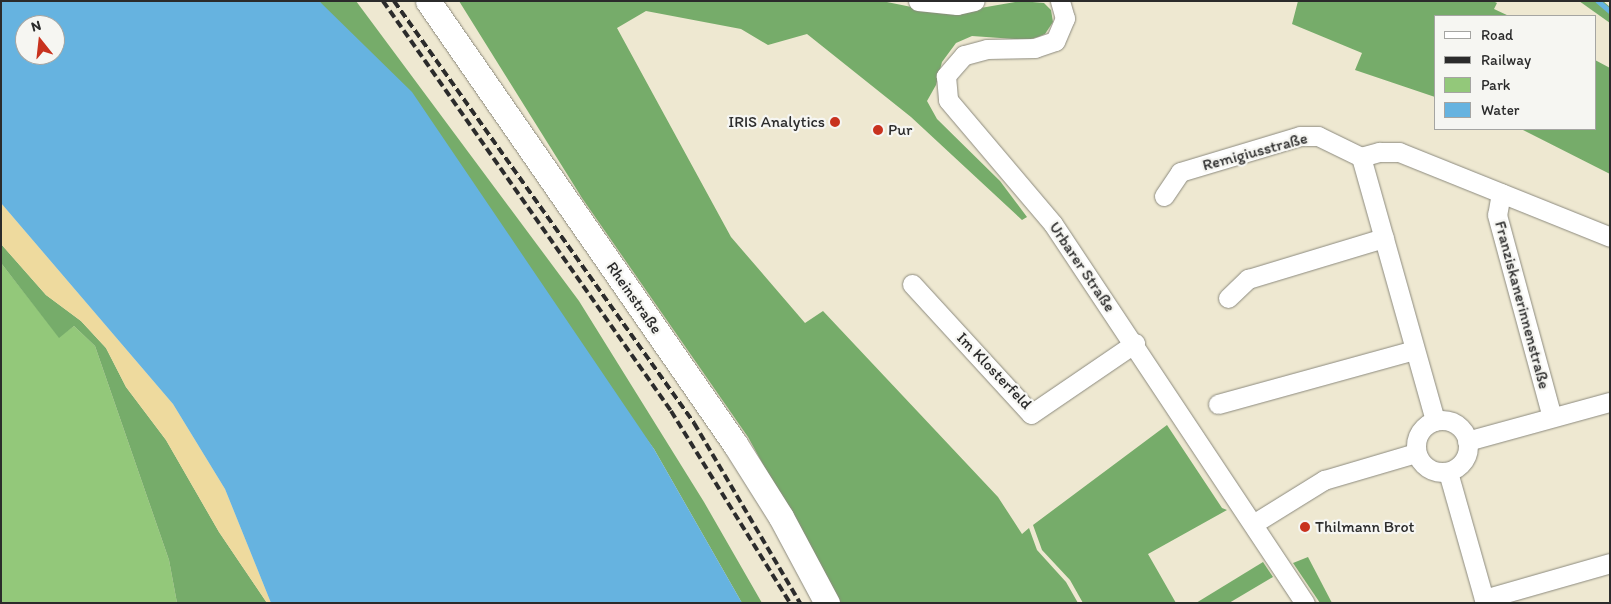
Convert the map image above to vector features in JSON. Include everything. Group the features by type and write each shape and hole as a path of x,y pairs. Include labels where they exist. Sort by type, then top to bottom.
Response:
{"main road":[{"name":"Rheinstraße","path":"428,1 735,444 781,517 827,603"}],"street":[{"path":"918,1 957,5 975,1"},
{"name":"Urbarer Straße","path":"1064,2 1065,18 1055,41 1035,48 987,49 964,55 950,68 946,93 952,107 1014,175 1053,224 1064,245 1135,343 1305,603"},
{"name":"Remigiusstraße","path":"1164,196 1180,172 1300,136 1318,136 1361,157"},
{"name":"Franziskanerinnenstraße","path":"1361,157 1379,152 1399,152 1610,237"},
{"path":"1361,157 1435,421"},
{"name":"Franziskanerinnenstraße","path":"1501,193 1496,215 1552,417"},
{"path":"1228,298 1248,279 1384,238"},
{"name":"Im Klosterfeld","path":"912,284 1031,414 1135,343"},
{"path":"1218,404 1414,350"},
{"path":"1467,441 1610,402"},
{"path":"1444,420 1459,427 1467,441 1462,464 1448,472 1425,467 1416,453 1417,437 1428,424 1435,421 1444,420"},
{"path":"1253,524 1324,480 1416,453"},
{"path":"1448,472 1484,601 1610,563"}],"green space":[{"path":"319,1 356,1 579,301 704,502 762,603 742,603 654,449"},
{"path":"459,1 882,1 946,14 1021,1 1044,3 1051,10 1053,22 1045,34 1027,40 972,36 956,43 942,62 936,85 927,101 937,119 1000,181 1027,217 1022,220 911,117 807,34 768,45 741,29 646,11 617,28 731,237 805,323 823,311 998,497 1022,534 1029,528 1037,550 1066,582 1078,603 839,603 748,437 582,198"},
{"path":"1298,1 1493,1 1497,3 1494,9 1507,15 1434,15 1434,97 1355,70 1362,53 1292,24"},
{"path":"1579,1 1603,1 1610,7 1610,23"},
{"path":"1596,61 1610,68 1610,174 1523,130 1596,130"},
{"path":"1,244 46,295 81,321 106,348 126,387 166,440 219,532 267,603 177,603 169,560 95,346 74,326 59,338 1,263"},
{"path":"1,263 59,337 74,326 95,346 169,560 177,603 1,603"},
{"path":"1167,425 1222,508 1227,510 1148,554 1176,603 1083,603 1070,580 1042,550 1033,525"},
{"path":"1308,557 1332,603 1320,603 1293,563"},
{"path":"1263,562 1273,577 1229,603 1196,603"}],"sand":[{"path":"1,203 173,404 225,489 271,603 267,603 219,532 166,440 126,387 106,348 81,321 46,295 1,244"}],"water":[{"path":"1,1 319,1 412,92 654,449 742,603 271,603 225,489 173,404 1,203"}],"waterway":[{"path":"1598,1 1610,11"}],"railway":[{"path":"383,1 671,411 790,603"},
{"path":"394,1 694,423 800,603"}],"place":[{"name":"IRIS Analytics","path":"835,122"},
{"name":"Pur","path":"878,130"},
{"name":"Thilmann Brot","path":"1305,527"}]}
